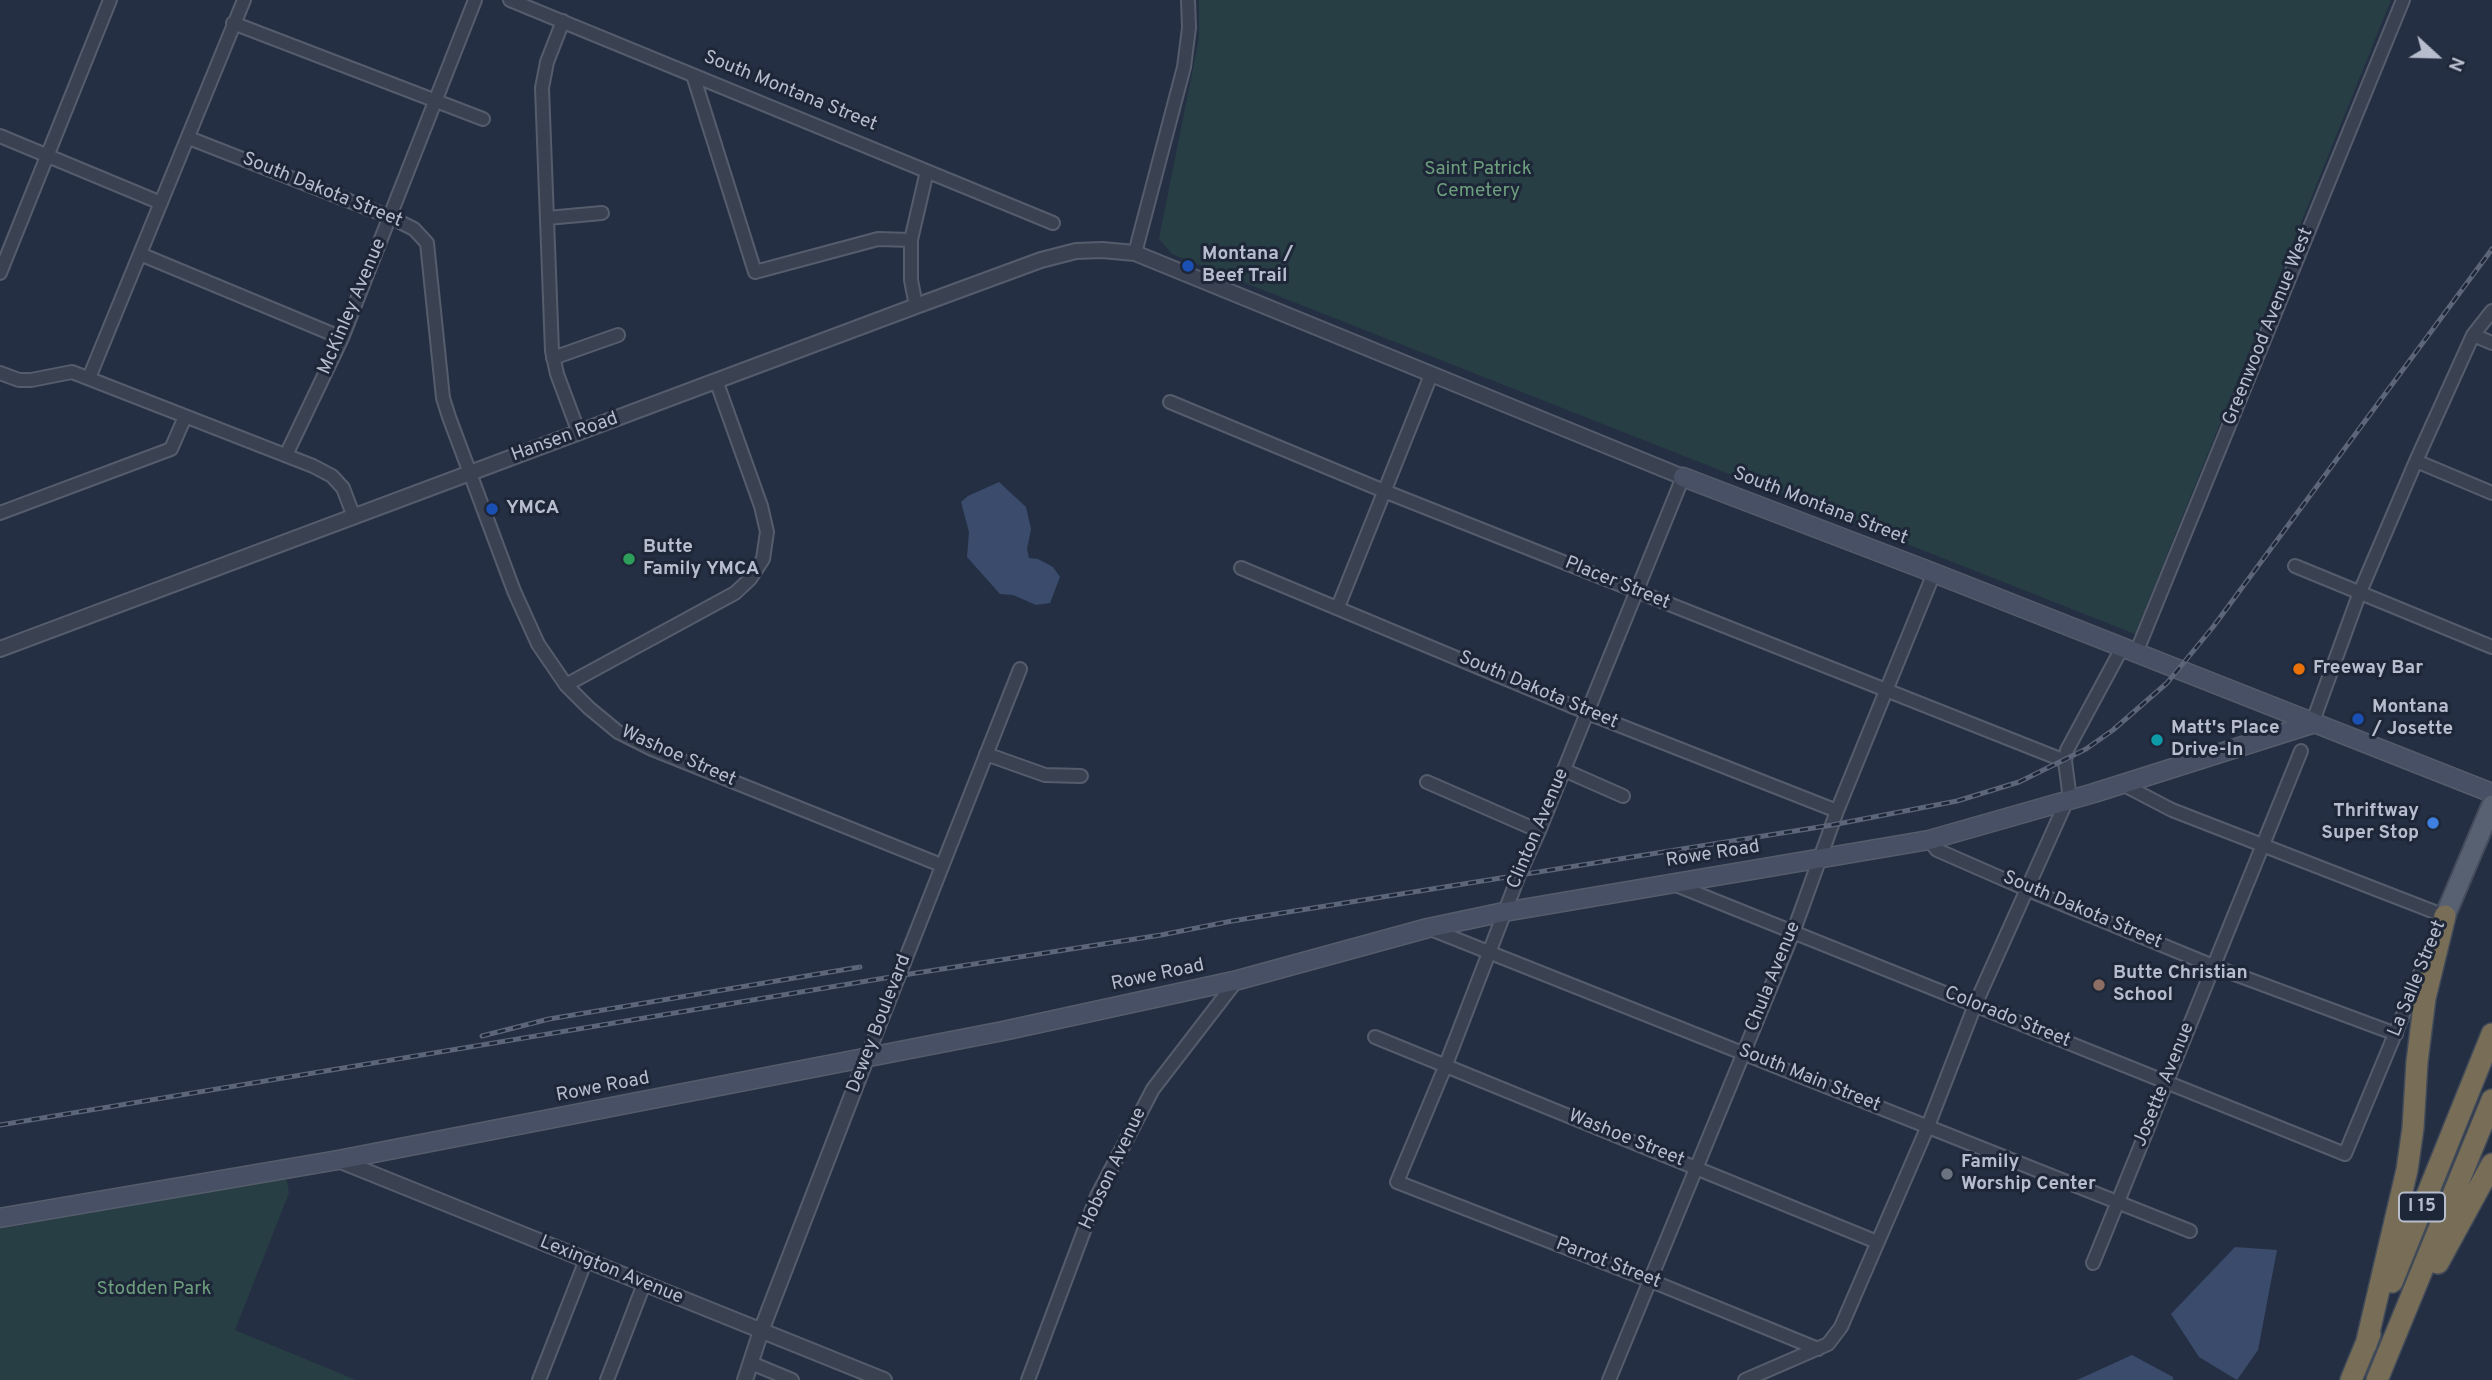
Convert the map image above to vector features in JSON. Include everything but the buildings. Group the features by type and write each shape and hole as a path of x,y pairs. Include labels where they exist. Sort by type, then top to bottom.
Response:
{"highway":[{"path":"2366,1345 2407,1170 2425,998 2445,916"},
{"name":"I 15","path":"2351,1380 2492,1034"},
{"name":"I 15","path":"2377,1380 2492,1100"},
{"path":"2377,1380 2492,1164"}],"main road":[{"name":"South Montana Street","path":"1683,477 2492,793"},
{"name":"Rowe Road","path":"0,1218 338,1160 866,1059 1238,980 1428,928 1504,912 1929,840 2122,784 2312,723"},
{"name":"La Salle Street","path":"2445,916 2492,805"}],"street":[{"path":"0,273 110,0"},
{"path":"89,378 244,0"},
{"name":"McKinley Avenue","path":"286,455 342,338 475,0"},
{"name":"South Montana Street","path":"510,0 1053,223"},
{"path":"1135,253 1184,66 1189,28 1188,0"},
{"name":"Greenwood Avenue West","path":"2065,761 2074,734 2129,651 2403,0"},
{"path":"563,21 547,62 542,88 547,218 553,358 579,433"},
{"path":"233,23 483,119"},
{"path":"693,75 755,272 878,239 911,240"},
{"path":"0,136 161,203"},
{"name":"South Dakota Street","path":"189,138 390,217 414,229 427,243 443,398 471,472"},
{"path":"916,306 911,280 911,240 927,171"},
{"path":"547,218 602,213"},
{"name":"Hansen Road","path":"0,649 1041,260 1076,251 1135,253"},
{"name":"South Montana Street","path":"1135,253 1683,477"},
{"path":"140,254 342,338"},
{"path":"2312,723 2360,592 2416,461 2473,335 2492,311"},
{"path":"553,358 618,335"},
{"path":"2473,335 2492,343"},
{"path":"0,373 19,380 31,380 72,372 286,455 332,476 343,488 354,517"},
{"path":"1338,607 1431,375"},
{"path":"566,685 735,593 750,579 763,559 767,532 761,506 717,383"},
{"name":"Placer Street","path":"1170,402 1384,491 2065,761"},
{"path":"0,513 171,449 185,417"},
{"path":"2416,461 2492,493"},
{"name":"Washoe Street","path":"471,472 514,591 538,644 566,685 589,708 618,732 652,750 942,865"},
{"name":"Clinton Avenue","path":"1397,1182 1445,1067 1504,912 1683,477"},
{"path":"2294,566 2492,647"},
{"name":"South Dakota Street","path":"1241,568 1588,713 1837,811"},
{"name":"Chula Avenue","path":"1609,1380 1793,933 1837,811 1934,573"},
{"name":"Dewey Boulevard","path":"745,1380 761,1331 866,1059 1020,669"},
{"name":"Josette Avenue","path":"2093,1263 2301,751"},
{"path":"986,754 1045,775 1081,776"},
{"path":"1745,1380 1828,1344 1841,1327 1928,1126 1975,1005 2069,799 2065,761"},
{"path":"1564,771 1623,796"},
{"path":"1427,782 1539,831"},
{"path":"2122,784 2172,810 2445,916"},
{"name":"South Dakota Street","path":"1929,840 1937,850 2026,889 2213,966 2396,1034"},
{"name":"Colorado Street","path":"1669,883 2345,1154"},
{"name":"La Salle Street","path":"2345,1154 2445,916"},
{"name":"South Main Street","path":"1428,928 2190,1231"},
{"name":"Hobson Avenue","path":"1028,1380 1097,1196 1153,1089 1238,980"},
{"name":"Washoe Street","path":"1374,1037 1877,1242"},
{"name":"Lexington Avenue","path":"338,1160 884,1380"},
{"name":"Parrot Street","path":"1397,1182 1818,1349"},
{"path":"539,1380 586,1260"},
{"path":"607,1380 644,1284"},
{"path":"751,1363 792,1380"}],"green space":[{"name":"Saint Patrick Cemetery","path":"1199,0 2391,0 2135,634 1172,254 1159,239 1199,38"},
{"name":"Stodden Park","path":"286,1176 289,1193 235,1330 356,1380 0,1380 0,1229"}],"water":[{"path":"999,482 1026,507 1031,529 1027,549 1029,558 1038,559 1053,567 1060,577 1050,603 1036,605 1013,595 1000,594 967,557 969,532 961,502"},
{"path":"2235,1247 2277,1250 2258,1350 2237,1380 2199,1357 2171,1314"},
{"path":"2132,1355 2173,1377 2173,1380 2077,1380"}],"railway":[{"path":"0,1125 897,976 1161,935 1232,921 1832,825 1957,801 2019,782 2086,749 2113,730 2167,683 2213,627 2492,249"},
{"path":"482,1036 549,1019 860,967"}],"place":[{"name":"Montana / Beef Trail","path":"1188,266"},
{"name":"YMCA","path":"492,509"},
{"name":"Butte Family YMCA","path":"629,559"},
{"name":"Freeway Bar","path":"2299,669"},
{"name":"Montana / Josette","path":"2358,719"},
{"name":"Matt's Place Drive-In","path":"2157,740"},
{"name":"Thriftway Super Stop","path":"2433,823"},
{"name":"Butte Christian School","path":"2099,985"},
{"name":"Family Worship Center","path":"1947,1174"}]}
